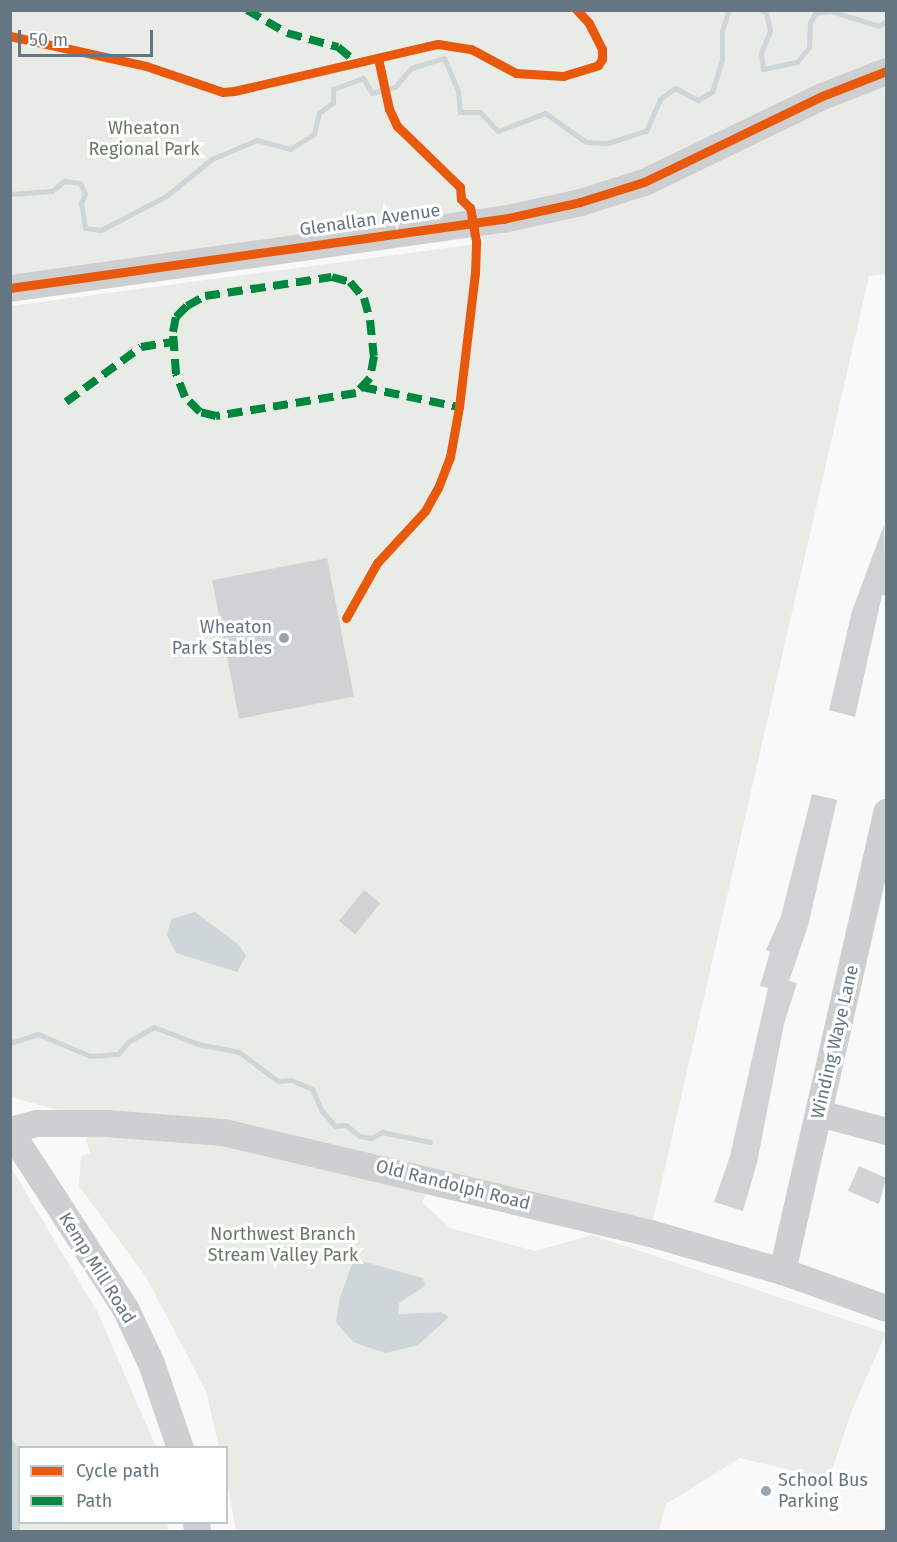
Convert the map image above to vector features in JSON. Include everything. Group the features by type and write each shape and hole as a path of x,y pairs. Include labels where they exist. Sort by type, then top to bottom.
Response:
{"street":[{"name":"Glenallan Avenue","path":"10,288 503,219 580,202 644,182 822,96 886,71"},
{"name":"Winding Waye Lane","path":"782,1271 886,812"},
{"path":"819,1113 886,1131"},
{"name":"Old Randolph Road","path":"10,1131 38,1123 106,1123 223,1132 650,1233 782,1271 886,1308"},
{"name":"Kemp Mill Road","path":"10,1131 125,1308 151,1363 179,1446"}],"green space":[{"path":"11,11 886,11 886,274 869,276 650,1233 435,1182 422,1202 450,1228 535,1251 592,1235 886,1333 852,1410 829,1479 740,1458 666,1504 659,1531 236,1531 228,1487 228,1446 219,1446 206,1391 146,1277 79,1186 81,1156 90,1153 86,1139 104,1123 11,1097 11,306 484,243 477,228 11,290","holes":["380,1267 423,1278 424,1286 399,1303 397,1314 441,1312 449,1317 385,1353"]},
{"path":"10,1166 98,1313 156,1446 18,1446 18,1524 167,1524 168,1531 11,1531"}],"shaded area":[{"path":"195,912 239,945 246,956 237,972 176,953 167,935 171,919"},
{"path":"354,1259 423,1278 425,1286 399,1303 398,1314 441,1312 449,1317 418,1345 385,1353 353,1342 336,1322 340,1297"},
{"path":"11,1437 18,1448 18,1524 20,1524 20,1531 11,1531"}],"building":[{"path":"884,525 886,596 882,595 855,717 829,710 852,611"},
{"name":"Wheaton Park Stables","path":"327,558 354,696 239,719 212,580"},
{"path":"812,794 837,800 808,926 789,981 797,983 784,1024 757,1163 743,1211 714,1202 730,1156 768,988 760,986 770,952 766,950 781,916"},
{"path":"364,890 380,903 355,934 339,921"},
{"path":"859,1166 886,1178 879,1204 848,1191"}],"waterway":[{"path":"10,194 52,191 64,181 80,183 85,194 81,203 85,228 101,230 166,196 212,159 257,140 290,149 314,134 319,113 333,103 333,89 363,78 372,93 395,87 411,68 444,58 458,91 460,112 480,112 498,131 545,113 586,142 608,143 646,131 660,99 675,88 698,100 712,92 722,60 722,31 729,10"},
{"path":"761,10 766,12 770,31 761,53 763,69 797,62 809,47 810,23 815,13 831,11 879,26 886,21"},
{"path":"10,1043 38,1034 90,1056 118,1054 128,1042 154,1027 198,1044 239,1052 278,1081 291,1080 312,1089 322,1111 335,1126 346,1125 359,1136 371,1138 382,1132 430,1142"}],"marked path":[{"path":"247,10 287,33 338,47 357,63"},
{"path":"332,277 350,282 364,298 370,320 374,356 370,378 356,393 216,416 200,412 185,397 176,374 173,332 176,317 187,306 205,296 332,277"},
{"path":"66,402 141,347 173,342"},
{"path":"362,387 459,407"}],"cycle path":[{"path":"10,36 146,66 223,92 438,44 471,49 516,73 563,76 598,65 602,59 602,49 589,23 577,10"},
{"path":"346,618 377,563 425,511 438,488 450,457 459,407 475,273 476,241 470,208 461,199 460,187 397,126 389,109 378,58"},
{"path":"10,288 503,219 580,202 644,182 822,96 886,71"}],"place":[{"name":"Wheaton Park Stables","path":"284,638"},
{"name":"School Bus Parking","path":"766,1491"}],"park label":[{"name":"Wheaton Regional Park","path":"144,139"},
{"name":"Northwest Branch Stream Valley Park","path":"283,1245"}]}
